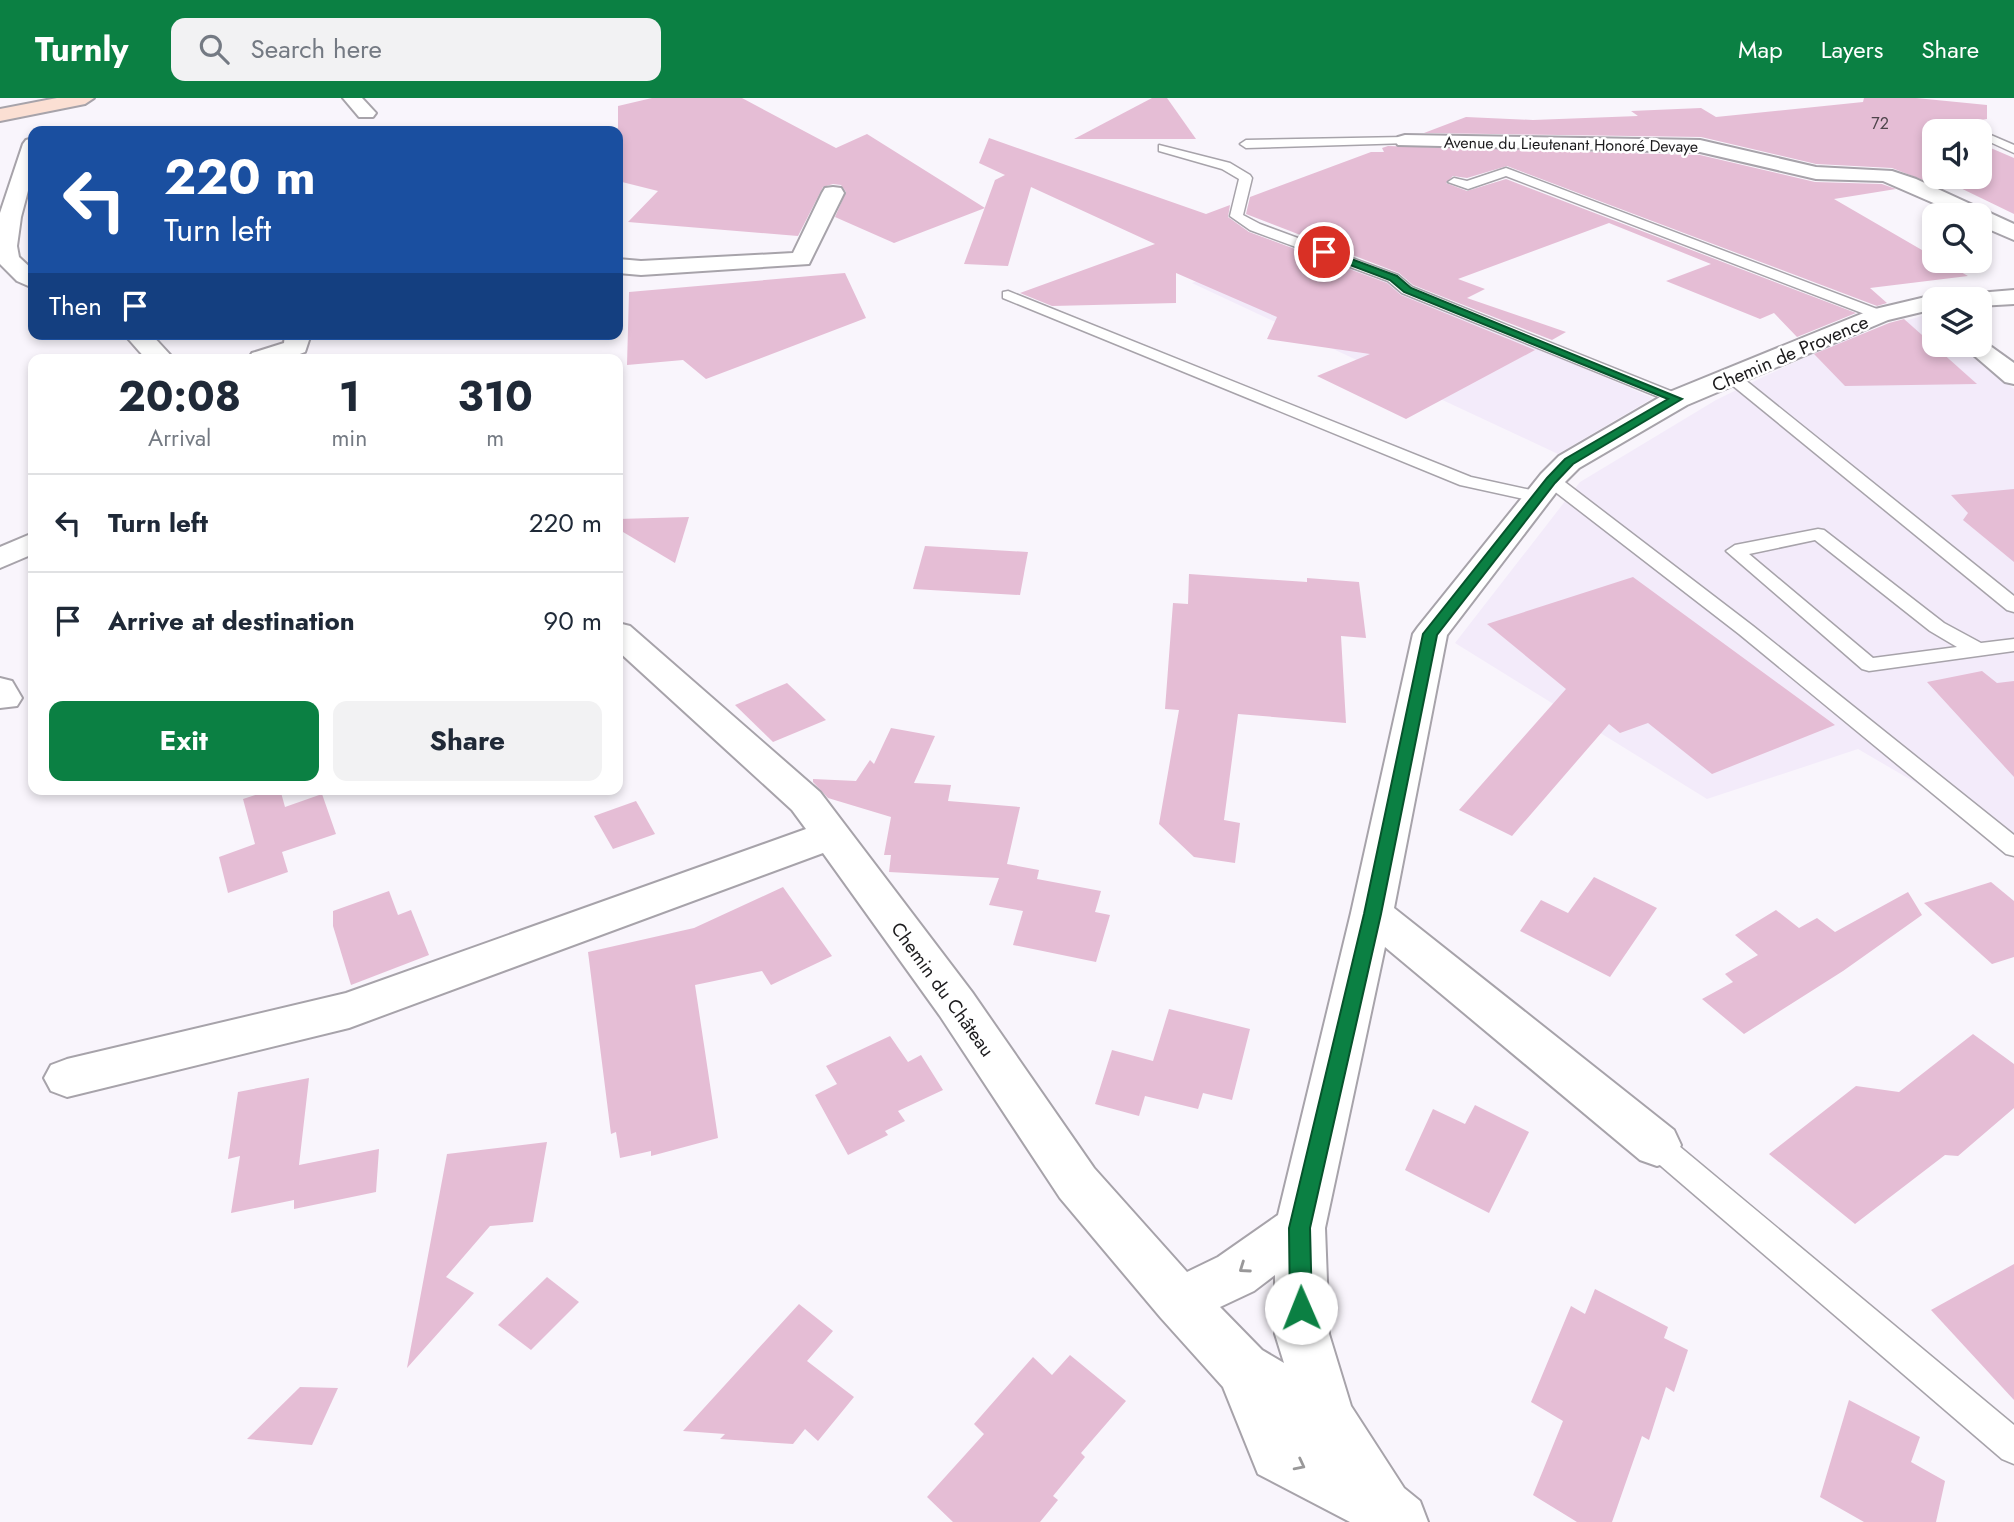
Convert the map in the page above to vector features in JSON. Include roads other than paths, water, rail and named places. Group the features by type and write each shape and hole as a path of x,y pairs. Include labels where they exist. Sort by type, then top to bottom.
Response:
{"main road":[{"path":"0,115 30,103 68,98"},
{"path":"0,106 85,98"}],"street":[{"path":"352,98 366,113"},
{"path":"30,103 35,126"},
{"name":"Avenue du Lieutenant Honoré Devaye","path":"1405,141 1700,146 1816,173 1885,175 1951,203"},
{"path":"28,155 4,241 6,255 28,276"},
{"path":"623,266 641,268 801,259 832,194"},
{"name":"Avenue du Lieutenant Honoré Devaye","path":"1992,222 2014,233"},
{"path":"1992,298 2014,297"},
{"name":"Chemin de Provence","path":"1328,1420 1302,1334 1300,1228 1372,914 1430,634 1545,488 1569,462 1677,399 1880,315 1922,307"},
{"path":"142,340 156,354"},
{"path":"276,354 296,347 297,340"},
{"path":"1990,357 2014,376"},
{"path":"0,528 28,540"},
{"path":"0,559 28,545"},
{"name":"Chemin du Château","path":"623,638 806,801 957,1004 1077,1183 1179,1301 1243,1369 1328,1420 1391,1515"},
{"path":"67,1078 349,1010 831,835"},
{"path":"1372,914 1657,1145"},
{"path":"1179,1301 1236,1274 1300,1228"},
{"name":"Chemin du Château","path":"1243,1369 1278,1454 1391,1515"}],"lane":[{"path":"1992,139 2014,149"},
{"path":"1246,144 1405,141"},
{"path":"1163,148 1226,166 1246,178 1236,216 1255,227 1393,278 1407,290 1677,399"},
{"path":"1454,182 1468,185 1506,172 1880,315"},
{"path":"1008,295 1466,481 1545,488 1746,630 2014,848"},
{"path":"1733,378 2014,606"},
{"path":"1978,650 1937,627 1818,534 1735,551 1869,665 1978,650 2014,645"},
{"path":"1657,1145 2014,1447"}]}
